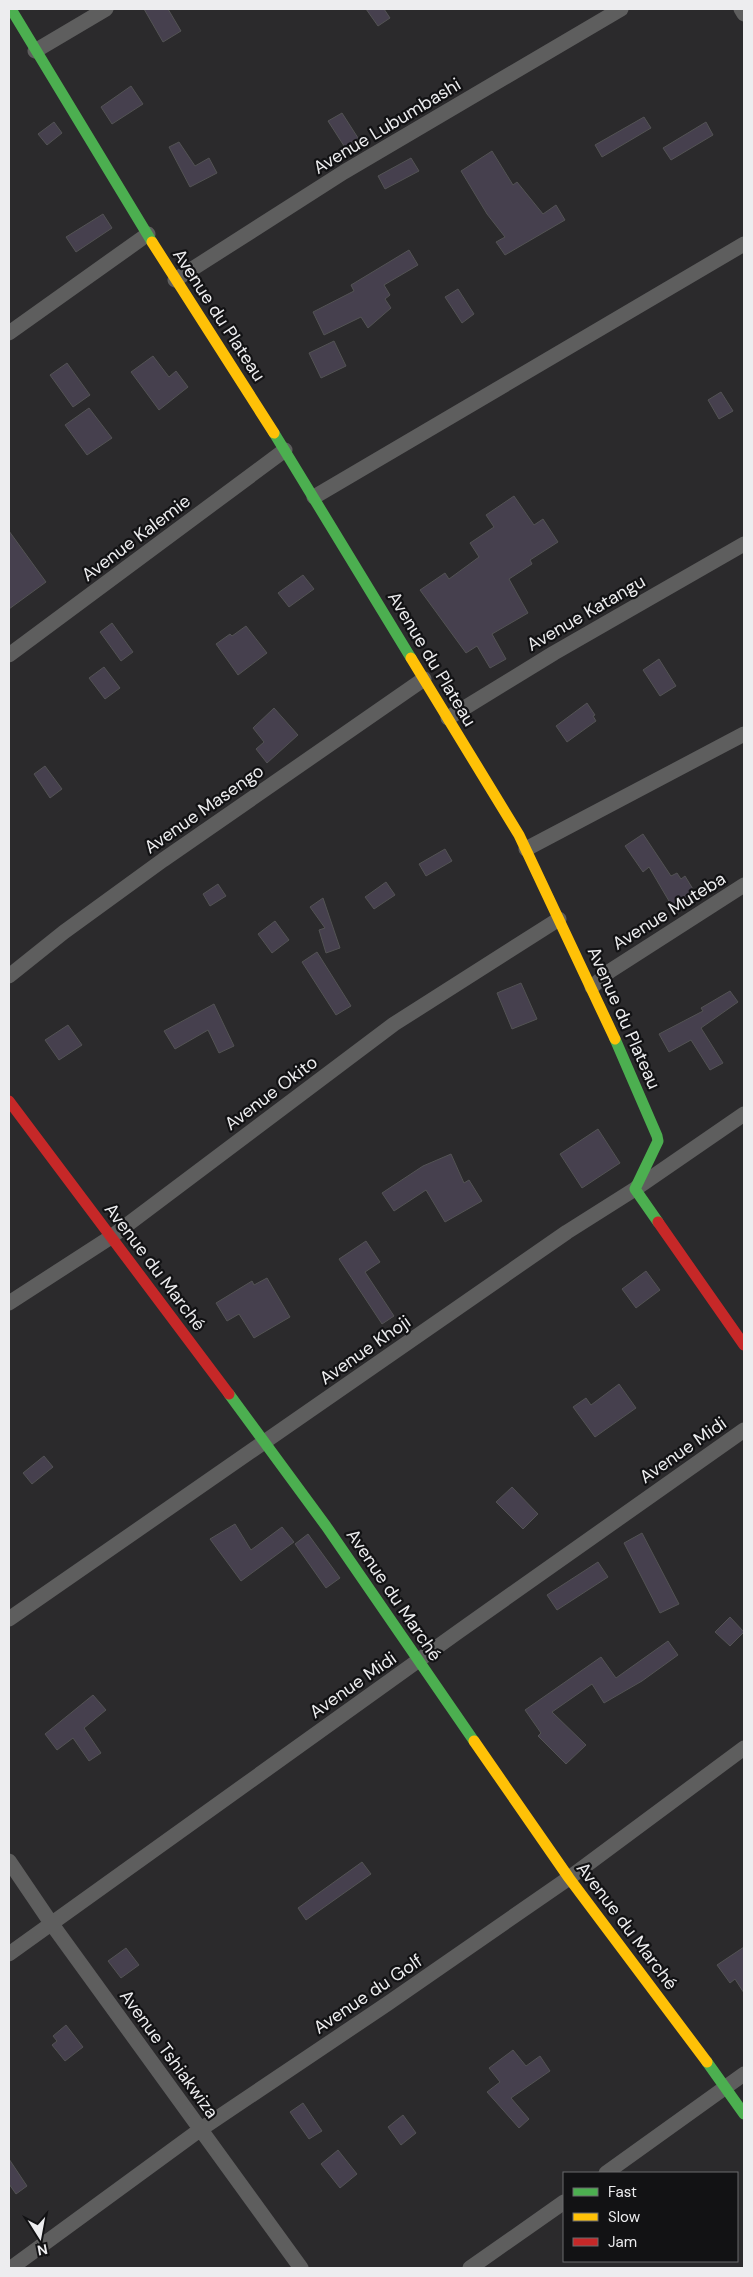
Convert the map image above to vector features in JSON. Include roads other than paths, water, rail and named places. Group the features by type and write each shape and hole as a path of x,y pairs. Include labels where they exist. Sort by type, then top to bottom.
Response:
{"street":[{"path":"35,51 106,9"},
{"name":"Avenue Lubumbashi","path":"175,280 344,172 622,9"},
{"path":"741,9 744,14"},
{"name":"Avenue du Plateau","path":"12,18 35,51 175,280 314,496 526,849 592,987 658,1136 658,1141 635,1189"},
{"path":"9,333 148,234"},
{"path":"314,496 744,244"},
{"name":"Avenue Kalemie","path":"9,655 285,450"},
{"name":"Avenue Katangu","path":"448,718 554,653 744,544"},
{"name":"Avenue Masengo","path":"9,976 64,932 163,860 424,679"},
{"path":"526,849 744,734"},
{"name":"Avenue Muteba","path":"592,987 610,971 744,885"},
{"name":"Avenue Okito","path":"9,1303 111,1237 394,1024 559,919"},
{"name":"Avenue du Marché","path":"9,1101 326,1526 418,1662 569,1878 726,2087 744,2114"},
{"name":"Avenue Khoji","path":"9,1619 567,1232 635,1189 744,1114"},
{"path":"635,1189 744,1345"},
{"name":"Avenue Midi","path":"9,1954 744,1430"},
{"name":"Avenue du Golf","path":"11,2268 200,2129 387,2004 569,1878 744,1748"},
{"name":"Avenue Tshiakwiza","path":"9,1861 51,1923 301,2268"},
{"path":"607,2172 744,2074"},
{"path":"470,2268 563,2203"}]}
